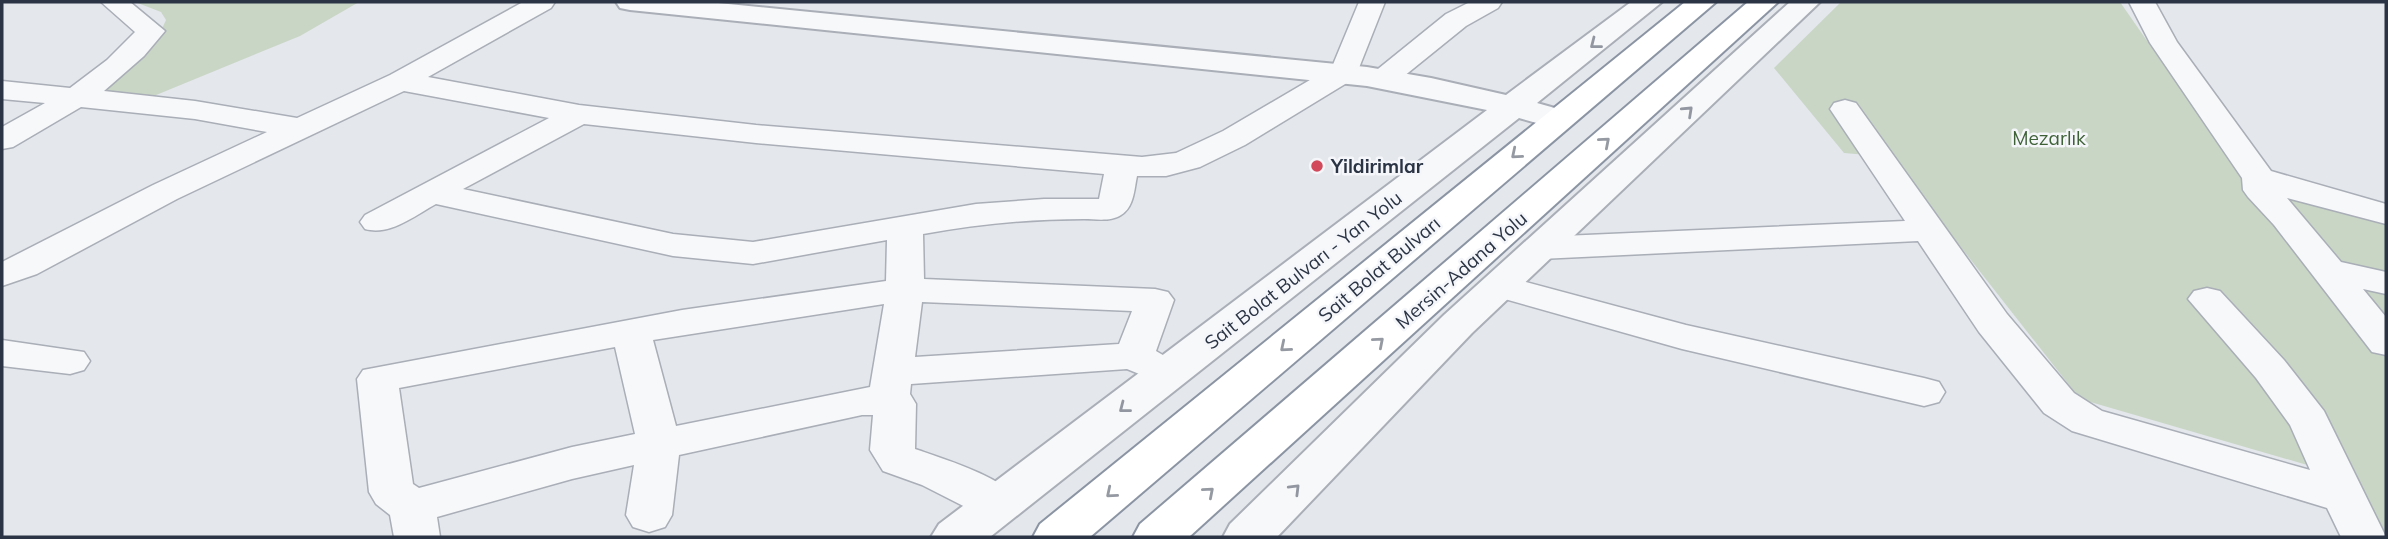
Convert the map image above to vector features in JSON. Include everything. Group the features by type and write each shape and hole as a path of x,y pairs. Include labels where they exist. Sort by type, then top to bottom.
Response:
{"highway":[{"name":"Sait Bolat Bulvarı","path":"1058,537 1702,2"},
{"name":"Mersin-Adana Yolu","path":"1157,537 1764,2"}],"street":[{"path":"2,140 76,99 127,60 151,31 131,12 114,2"},
{"path":"2,275 165,192 400,81 542,2"},
{"path":"630,2 1302,72 1345,72 1558,119"},
{"path":"400,81 579,114 756,134 1122,166 1166,166 1188,160 1234,138 1345,72 1372,2"},
{"path":"1383,79 1456,20 1489,2"},
{"name":"Sait Bolat Bulvarı - Yan Yolu","path":"957,537 999,505 1151,365 1513,107 1648,2"},
{"path":"1247,537 1500,286 1806,2"},
{"path":"2142,2 2164,43 2259,178 2259,190 2286,218 2386,343"},
{"path":"2,90 195,110 300,128"},
{"path":"1845,109 1993,323 2059,403 2087,421 2343,496"},
{"path":"377,222 579,114"},
{"path":"433,193 673,245 753,253 976,214 1044,209 1108,209 1115,202 1122,166"},
{"path":"2259,178 2290,189 2386,214"},
{"path":"905,226 905,290 890,386 895,404 892,450 899,460 938,474 999,505"},
{"path":"1540,248 1929,230"},
{"path":"2326,270 2386,283"},
{"path":"1500,286 1682,337 1924,392"},
{"path":"905,290 1155,300 1151,365 890,386 862,401 572,463 415,522 392,492 377,379 631,331 905,290"},
{"path":"2207,299 2270,369 2309,421 2364,537"},
{"path":"631,331 659,444 649,515"},
{"path":"2,353 70,361"}],"green space":[{"path":"135,2 359,2 300,36 144,100 103,95 103,91 157,39 166,20 161,12"},
{"name":"Mezarlık","path":"1841,2 2120,2 2250,189 2386,224 2386,537 2361,537 2314,467 2080,399 1890,157 1844,153 1774,68"}],"place":[{"name":"Yildirimlar","path":"1317,166"}]}
